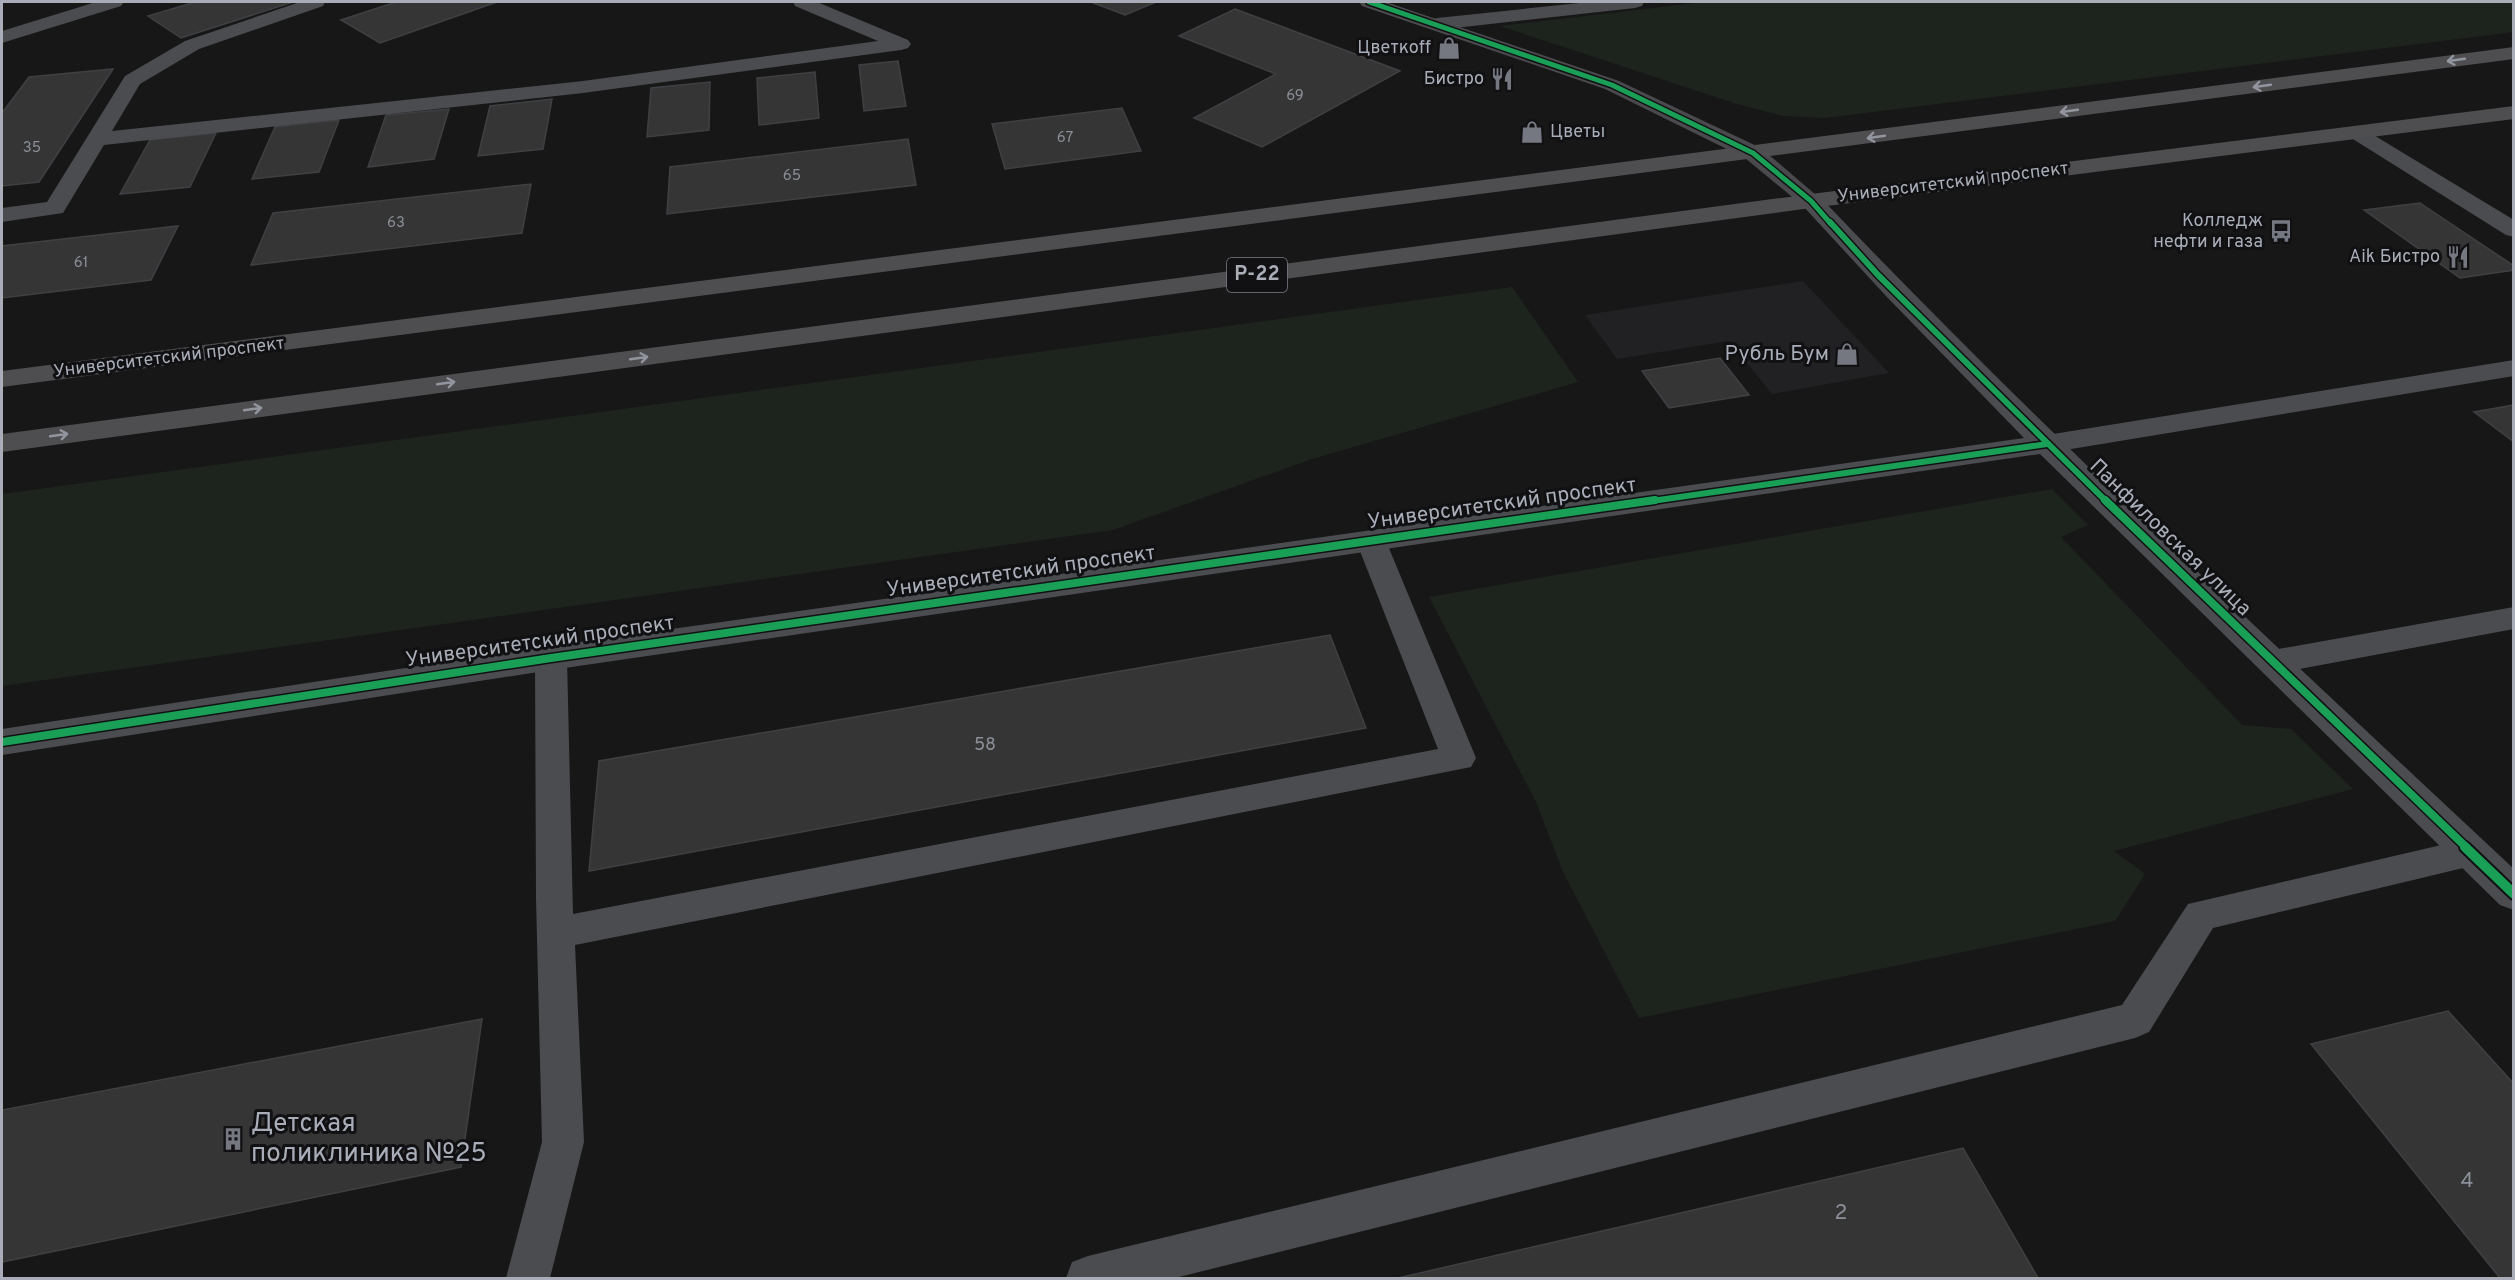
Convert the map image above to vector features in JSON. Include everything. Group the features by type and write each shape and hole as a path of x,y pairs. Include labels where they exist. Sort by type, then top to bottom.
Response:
{"highway":[{"name":"Университетский проспект","path":"2,379 2514,53"},
{"name":"Университетский проспект","path":"2,443 1810,201 2514,112"}],"street":[{"path":"2,37 114,2"},
{"path":"1369,2 1612,85 1753,153 1810,201"},
{"name":"Панфиловская улица","path":"1810,201 1878,274 2047,444 2514,894"},
{"name":"Университетский проспект","path":"2,742 551,657 2047,444"}],"lane":[{"path":"2,215 55,208 132,80 192,45 316,2"},
{"path":"96,140 583,87 901,44 802,2"},
{"path":"1437,24 1635,2"},
{"path":"2355,132 2514,230"},
{"path":"2047,444 2514,368"},
{"path":"555,933 1459,758 1371,541"},
{"path":"2273,662 2514,618"},
{"path":"528,1278 564,1142 555,933 551,657"},
{"path":"1088,1278 2135,1020 2201,915 2471,853"}],"shaded area":[{"path":"1704,2 2513,2 2514,32 1825,118 1783,116 1737,104 1500,26"},
{"path":"1803,281 1889,373 1772,394 1729,341 1617,359 1585,315"},
{"path":"1512,287 1578,382 1312,459 1113,530 2,686 2,494"},
{"path":"2052,489 2088,525 2061,537 2242,725 2291,729 2353,789 2114,851 2145,874 2115,921 1639,1018 1563,872 1537,804 1429,597"}],"building":[{"path":"195,2 293,2 181,38 148,16"},
{"path":"396,2 497,2 380,43 341,20"},
{"path":"1091,2 1156,2 1125,15"},
{"path":"1235,9 1400,71 1262,147 1194,118 1276,74 1179,36"},
{"path":"898,61 906,106 864,111 859,65"},
{"path":"113,69 39,182 2,186 2,113 29,77"},
{"path":"815,72 819,118 759,125 757,78"},
{"path":"710,82 709,130 647,137 651,88"},
{"path":"552,99 543,149 478,156 490,106"},
{"path":"1122,108 1141,151 1005,169 992,124"},
{"path":"449,109 434,159 368,167 386,115"},
{"path":"339,120 319,172 252,179 275,127"},
{"path":"216,133 190,187 120,194 150,140"},
{"path":"908,139 916,185 667,214 670,167"},
{"path":"531,184 522,233 251,265 273,213"},
{"path":"2420,203 2514,266 2514,270 2460,278 2364,210"},
{"path":"178,226 151,280 2,298 2,246"},
{"path":"1720,358 1749,395 1669,408 1642,371"},
{"path":"2514,405 2514,442 2474,412"},
{"path":"1330,635 1366,728 589,871 599,761"},
{"path":"2448,1011 2514,1084 2514,1278 2500,1278 2311,1044"},
{"name":"Детская поликлиника №25","path":"482,1019 461,1167 2,1262 2,1110"},
{"path":"1963,1148 2038,1278 1398,1278"}],"cycle path":[{"path":"1369,2 1612,85 1753,153 1811,201 1878,275 2047,444 2514,894"},
{"path":"2,742 551,658 2047,444"}],"place":[{"name":"Цветкоff","path":"1449,48"},
{"name":"Бистро","path":"1502,79"},
{"name":"Цветы","path":"1532,132"},
{"name":"Колледж нефти и газа","path":"2281,231"},
{"name":"Aik Бистро","path":"2458,257"},
{"name":"Рубль Бум","path":"1847,354"},
{"name":"Детская поликлиника №25","path":"233,1139"}]}
